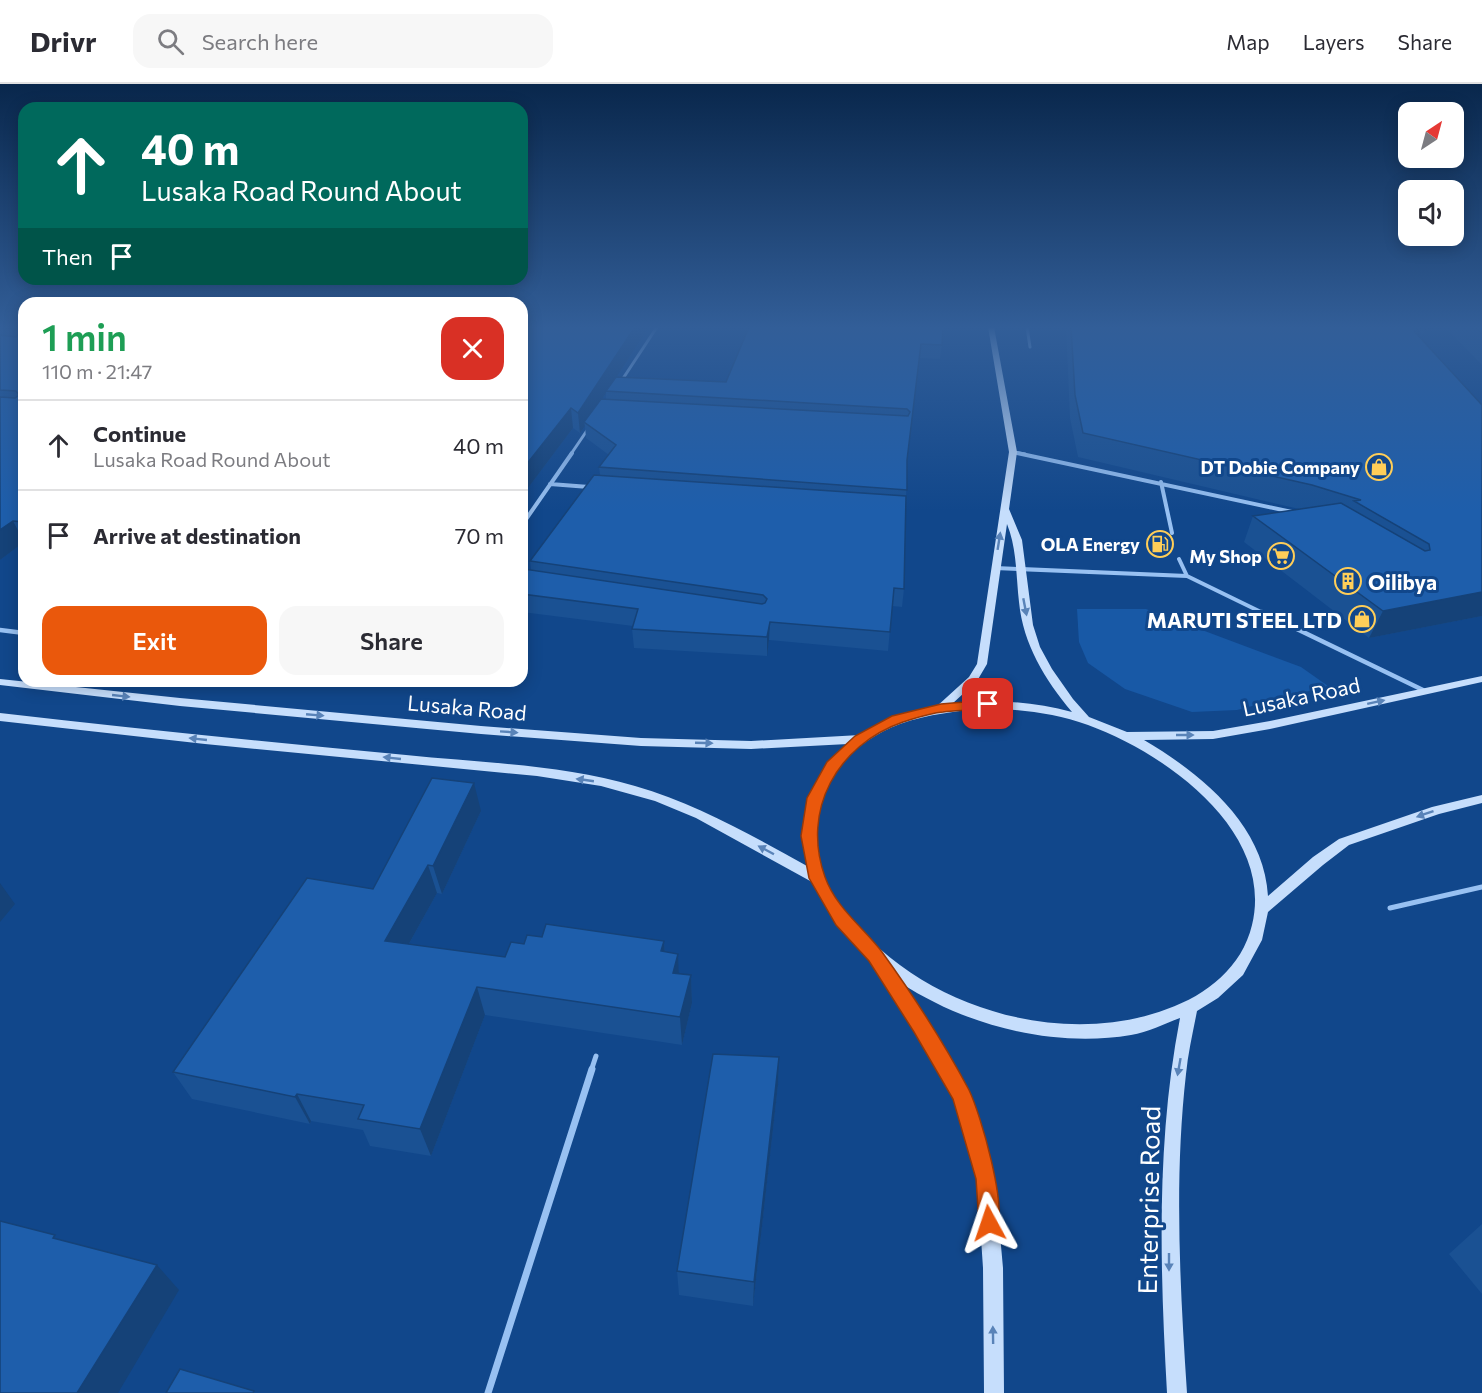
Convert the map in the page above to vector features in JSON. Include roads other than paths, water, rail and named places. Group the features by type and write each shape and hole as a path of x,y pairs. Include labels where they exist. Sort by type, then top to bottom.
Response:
{"main road":[{"path":"941,708 973,679 982,664 1013,452 1002,388"},
{"path":"1005,509 1017,540 1031,638 1054,680 1086,720"},
{"name":"Lusaka Road","path":"1126,735 1213,735 1482,679"},
{"name":"Lusaka Road","path":"0,682 18,684"},
{"name":"Lusaka Road","path":"47,687 481,730 629,741 751,744 860,739"},
{"path":"875,956 928,993 993,1019 1063,1031 1131,1028 1189,1010 1219,990 1243,966 1257,938 1262,909 1257,867 1238,827 1200,784 1170,760 1126,735 1086,720 1027,707 988,704 941,708 897,719 860,739 832,766 814,798 809,836 817,878 842,921 875,956 921,1026 962,1096 986,1179 993,1268 994,1393"},
{"path":"0,717 511,770 607,783 660,798 701,816 817,878"},
{"path":"1262,909 1344,842 1437,810 1482,799"},
{"name":"Enterprise Road","path":"1177,1393 1170,1284 1169,1199 1177,1081 1189,1010"}],"lane":[{"path":"528,516 588,429"},
{"path":"1013,452 1161,482 1301,514"},
{"path":"1161,482 1172,533"},
{"path":"550,484 597,488"},
{"path":"1179,559 1187,576"},
{"path":"995,568 1187,576 1426,691"},
{"path":"0,630 18,632"},
{"path":"1390,908 1482,887"},
{"path":"488,1393 596,1056"}],"place":[{"name":"DT Dobie Company","path":"1379,467"},
{"name":"OLA Energy","path":"1160,544"},
{"name":"My Shop","path":"1281,556"},
{"name":"Oilibya","path":"1348,581"},
{"name":"MARUTI STEEL LTD","path":"1362,619"}]}
